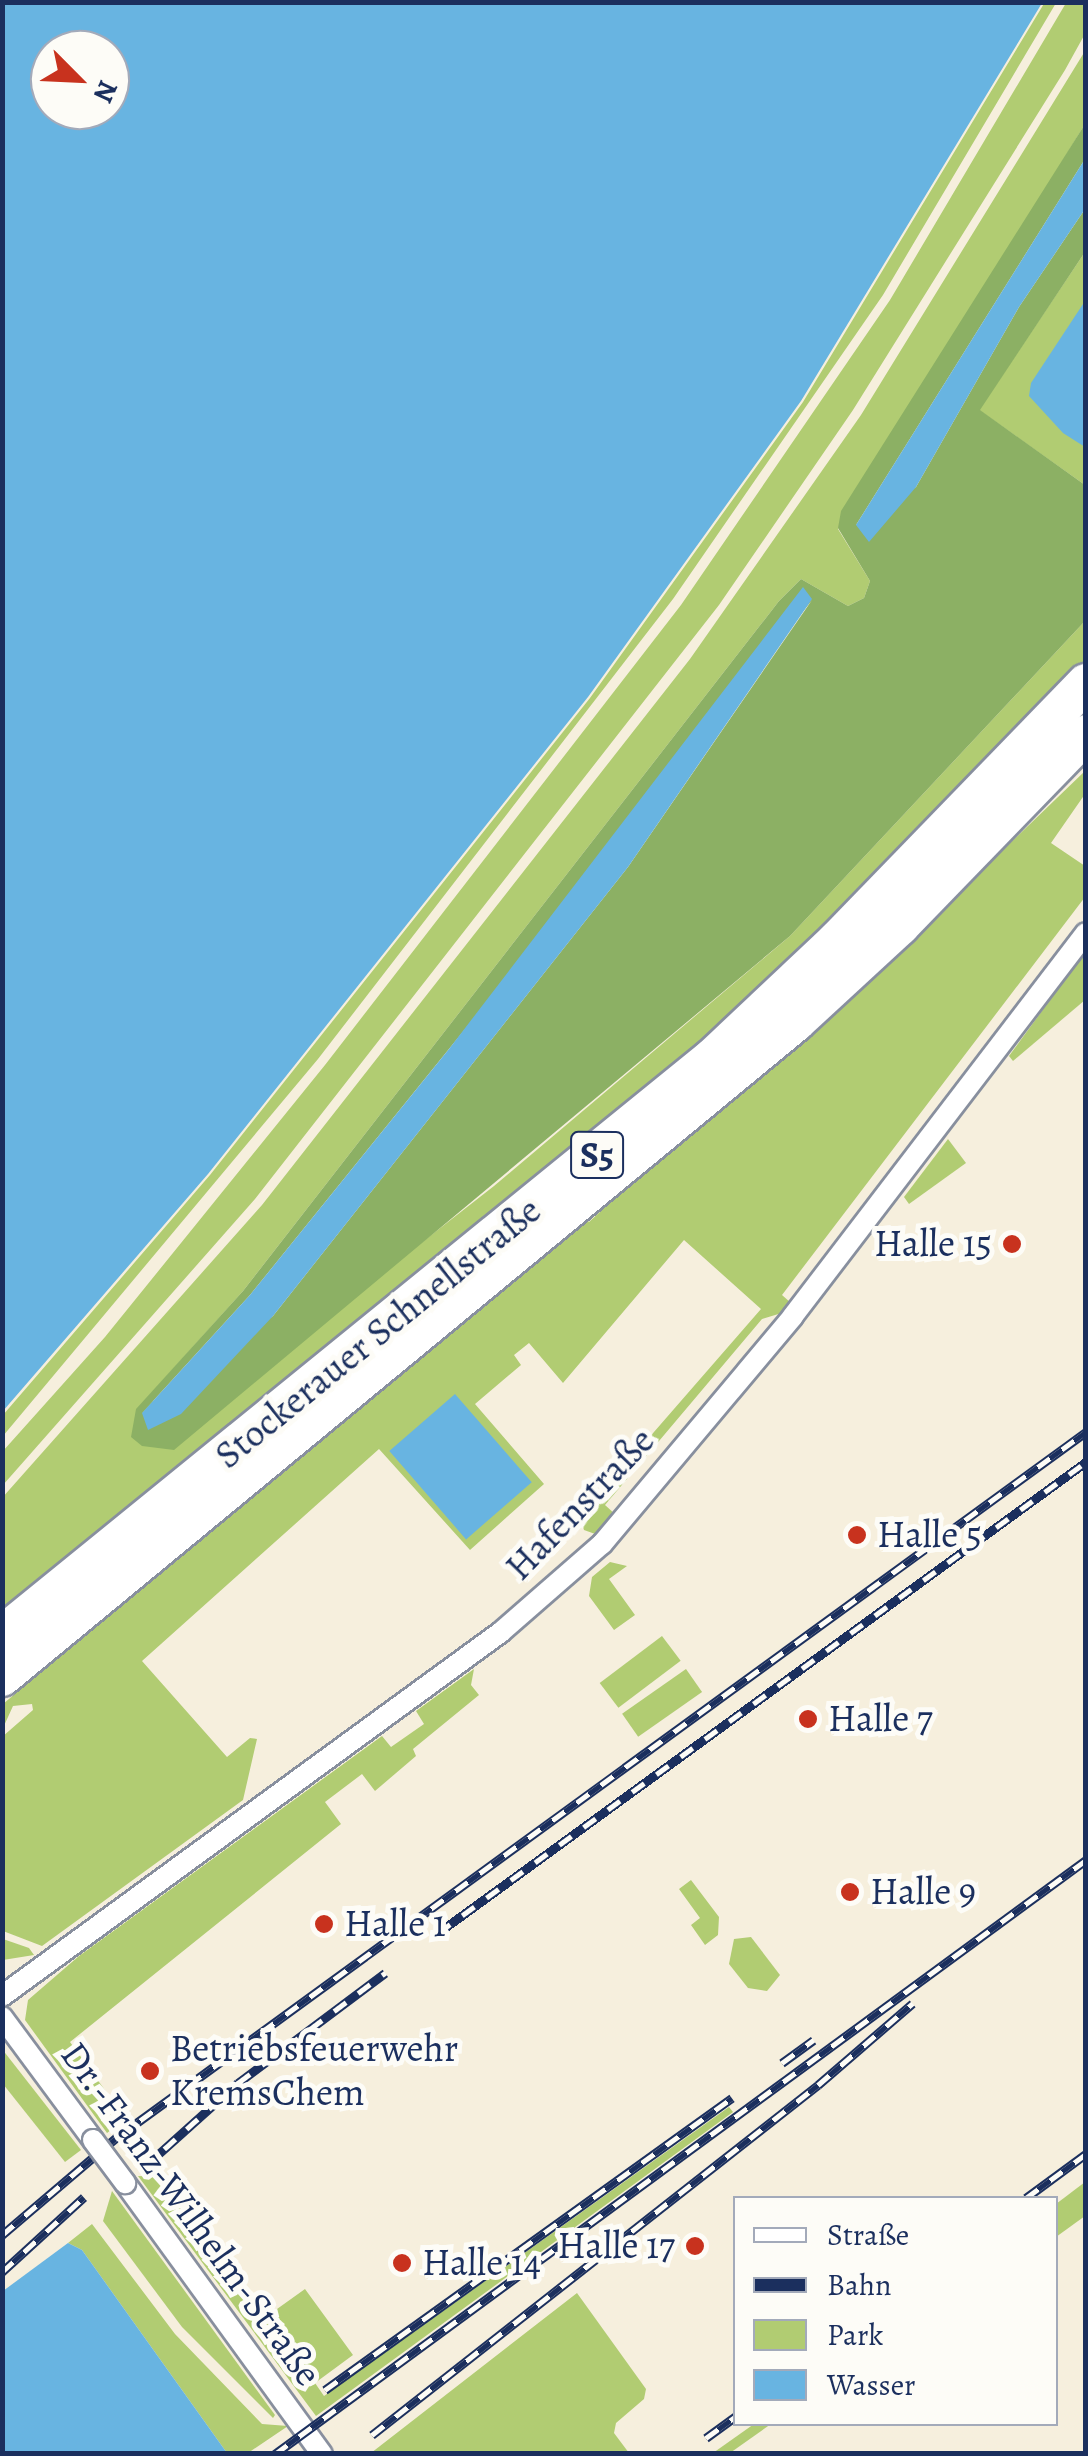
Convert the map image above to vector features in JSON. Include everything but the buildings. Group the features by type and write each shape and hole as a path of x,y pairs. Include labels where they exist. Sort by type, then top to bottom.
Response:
{"highway":[{"name":"Stockerauer Schnellstraße","path":"2,1635 713,1056 837,940 1086,683"},
{"name":"Stockerauer Schnellstraße","path":"2,1678 711,1095 900,926 1086,734"},
{"path":"1041,782 1086,757"}],"street":[{"name":"Hafenstraße","path":"2,1996 501,1632 602,1544 794,1316 1086,933"},
{"name":"Dr.-Franz-Wilhelm-Straße","path":"2,2016 322,2454"}],"green space":[{"path":"1045,2 1056,3 883,295 673,599 318,1059 3,1436 3,1415 210,1175 590,698 803,402"},
{"path":"1066,3 1085,3 1086,32 1065,70 853,410 719,605 255,1199 3,1485 3,1451 105,1337 325,1065 681,605 890,300"},
{"path":"1085,51 1085,124 838,529 870,581 864,598 848,606 801,579 779,601 243,1291 137,1409 338,1308 494,1186 790,936 1085,621 1085,660 932,824 657,1085 3,1615 2,1498 262,1205 690,659 861,415"},
{"path":"1085,124 1085,159 856,525 916,487 1019,307 1085,209 1085,252 980,410 1085,485 1085,621 790,936 174,1450 142,1446 131,1437 136,1409 243,1291 779,601 801,579 848,606 864,598 870,581 838,528 841,511","holes":["812,600 628,867 273,1316 142,1413 250,1295"]},
{"path":"1085,252 1085,485 979,410"},
{"path":"1085,771 1085,794 1051,843 1085,866 1085,897 782,1295 791,1303 785,1312 762,1319 605,1505 616,1515 598,1535 584,1530 580,1517 761,1309 684,1240 563,1383 529,1343 514,1355 521,1365 475,1404 544,1484 470,1550 379,1449 142,1661 227,1757 250,1738 257,1739 243,1800 42,1946 3,1931 2,1737 33,1710 32,1704 13,1706 3,1728 3,1704 584,1216 589,1222 680,1138 803,1043"},
{"path":"1085,952 1085,1000 1013,1061 1009,1056"},
{"path":"948,1139 966,1163 909,1204 904,1197"},
{"path":"610,1562 627,1566 609,1579 635,1615 614,1630 589,1596 592,1577"},
{"path":"662,1636 681,1661 618,1708 600,1683"},
{"path":"474,1669 471,1685 479,1695 413,1749 416,1756 375,1791 362,1774 325,1802 341,1824 70,2042 126,2119 107,2133 25,2020 28,2000 79,1956 382,1736 391,1747 424,1724 416,1711"},
{"path":"686,1669 702,1692 638,1737 622,1714"},
{"path":"691,1880 719,1917 718,1935 705,1945 691,1925 700,1918 679,1889"},
{"path":"751,1937 780,1975 767,1991 748,1988 729,1964 734,1939"},
{"path":"3,1939 29,1948 34,1955 3,1960"},
{"path":"2,2049 81,2150 65,2162 3,2084"},
{"path":"729,2107 733,2112 316,2416 138,2176 161,2177 263,2319 305,2289 353,2355 315,2383 324,2396"},
{"path":"1085,2182 1085,2216 1058,2236 1058,2202"},
{"path":"112,2191 275,2415 273,2418 182,2327 103,2221"},
{"path":"92,2224 175,2334 262,2424 288,2426 248,2453 227,2453 82,2250 68,2243"},
{"path":"577,2293 646,2389 644,2399 616,2423 614,2433 629,2453 371,2453"},
{"path":"751,2426 768,2426 730,2453 713,2453"}],"water":[{"path":"3,2 1042,3 801,401 588,697 208,1174 3,1411"},
{"path":"1085,159 1085,209 1019,307 916,487 869,542 856,525"},
{"path":"1085,301 1085,447 1063,433 1029,396 1031,383"},
{"path":"803,587 812,599 628,867 273,1316 181,1414 148,1430 142,1413 250,1295 449,1049"},
{"path":"455,1394 532,1482 466,1539 389,1451"},
{"path":"68,2243 82,2250 227,2453 3,2453 3,2291"}],"railway":[{"path":"2,2235 116,2138 1086,1432"},
{"path":"438,1933 1086,1462"},
{"path":"275,2454 1086,1860"},
{"path":"142,2169 238,2083 385,1973"},
{"path":"372,2435 818,2085 913,2003"},
{"path":"782,2063 814,2040"},
{"path":"325,2390 732,2098"},
{"path":"1029,2196 1086,2154"},
{"path":"2,2272 84,2197"},
{"path":"706,2438 733,2418"}],"place":[{"name":"Halle 15","path":"1012,1244"},
{"name":"Halle 5","path":"857,1535"},
{"name":"Halle 7","path":"808,1719"},
{"name":"Halle 9","path":"850,1892"},
{"name":"Halle 1","path":"324,1924"},
{"name":"Betriebsfeuerwehr KremsChem","path":"150,2071"},
{"name":"Halle 17","path":"695,2246"},
{"name":"Halle 14","path":"402,2263"}]}
